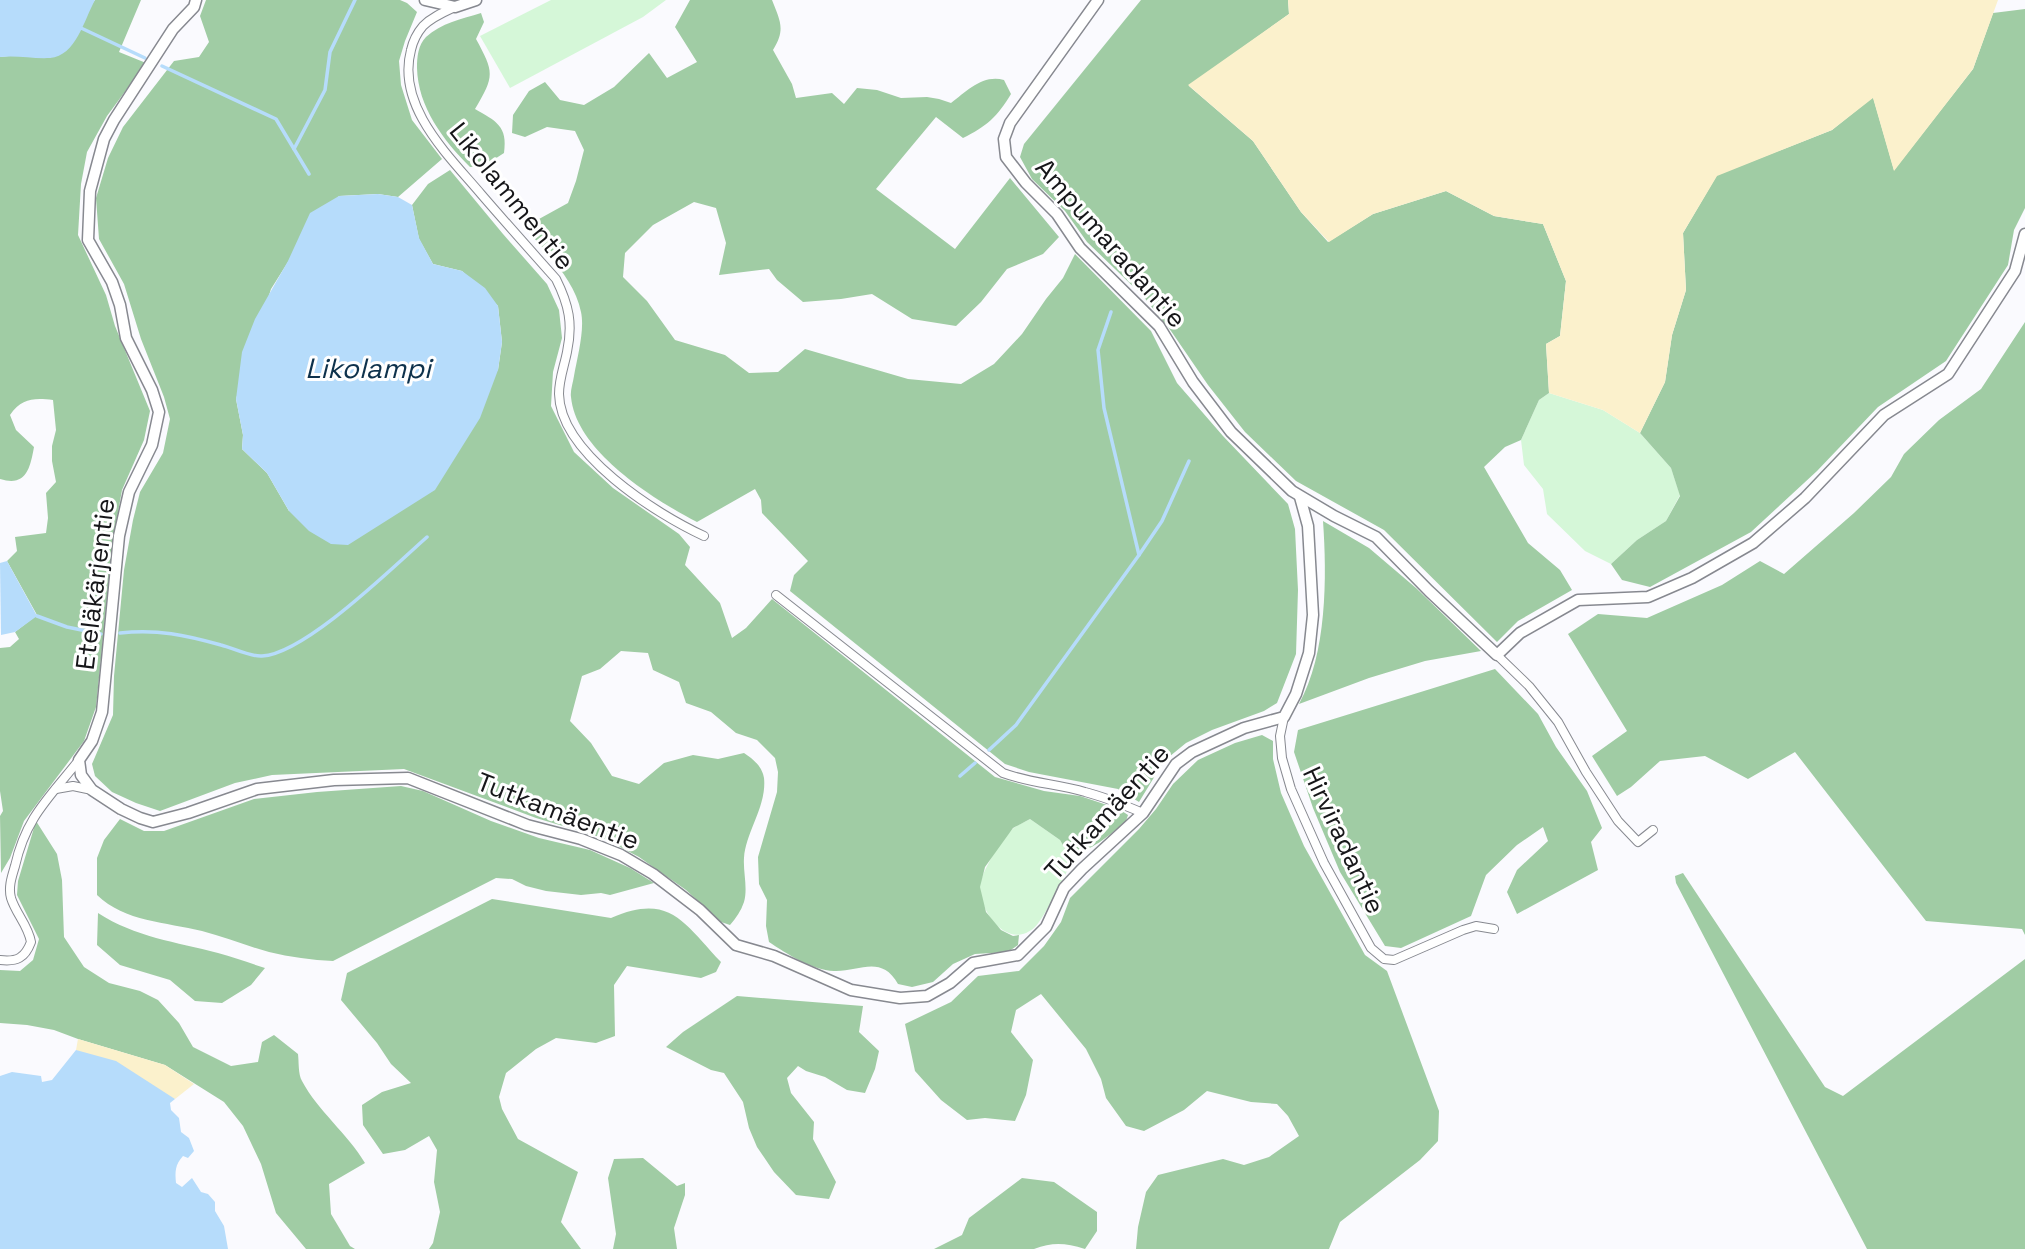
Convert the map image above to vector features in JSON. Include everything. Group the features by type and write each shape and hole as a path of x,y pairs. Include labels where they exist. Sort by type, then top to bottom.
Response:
{"street":[{"name":"Eteläkärjentie","path":"0,960 18,960 24,956 31,942 27,927 13,902 10,888 25,831 39,808 92,741 102,712 119,536 129,492 152,445 159,412 152,390 126,338 120,305 112,282 88,240 90,191 104,139 114,120 173,29 194,7 197,0"},
{"path":"425,0 456,7 476,0"},
{"name":"Ampumaradantie","path":"1098,0 1010,123 1004,139 1006,157 1026,183 1057,214 1080,248 1159,326 1193,382 1231,432 1300,496 1376,537 1497,655"},
{"name":"Likolammentie","path":"456,7 436,16 422,27 413,40 408,62 409,84 418,110 437,141 556,279 566,299 570,334 559,396 562,412 579,444 641,500 688,530 704,536"},
{"path":"1653,830 1638,842 1618,821 1558,722 1529,686 1497,655 1520,634 1578,600 1648,597 1692,578 1753,543 1805,498 1884,415 1948,374 2015,271 2025,234"},
{"name":"Hirviradantie","path":"1300,496 1308,526 1313,615 1309,653 1296,694 1284,717 1280,736 1282,758 1291,789 1324,863 1371,948 1384,959 1394,960 1476,926 1494,929"},
{"path":"776,595 1003,773 1085,792 1143,813"},
{"name":"Tutkamäentie","path":"92,790 121,809 153,822 257,789 334,780 408,778 527,825 581,839 621,855 653,874 701,910 736,945 774,956 851,990 893,998 927,996 950,983 973,963 1018,955 1046,927 1065,888 1143,813 1177,764 1192,752 1244,728 1284,717"},
{"path":"79,760 81,775 92,790"},
{"path":"56,789 73,786 92,790"}],"green space":[{"path":"95,0 141,0 119,52 146,63 107,116 87,152 81,184 78,235 106,295 115,326 150,411 144,440 122,490 113,540 96,707 84,741 24,821 10,858 1,873 0,816 3,811 0,791 0,648 10,647 19,639 15,632 37,615 7,561 17,551 15,537 46,533 46,493 56,482 52,446 56,430 53,400 34,399 19,405 10,415 16,430 34,447 31,462 21,478 9,481 0,479 0,57 17,55 50,58"},
{"path":"206,0 400,0 407,3 417,12 399,61 401,85 412,120 442,159 398,197 378,194 339,196 288,262 271,289 236,399 243,435 242,449 267,473 289,511 498,370 502,342 498,306 462,271 433,264 419,239 412,205 428,184 450,170 547,284 559,310 562,338 553,372 551,406 574,452 613,488 679,534 690,547 685,565 720,603 732,638 746,628 772,599 995,777 1044,791 1080,796 1119,809 1128,815 1126,821 1099,842 1077,853 1068,854 1060,840 1030,819 1013,828 985,867 980,887 986,912 1001,930 1013,936 1019,935 1018,945 1008,952 975,954 953,964 933,982 912,987 898,984 884,969 877,967 843,971 817,968 769,942 766,926 767,900 759,884 758,857 777,792 778,772 775,758 757,740 736,733 711,712 686,703 679,682 653,670 648,653 621,651 600,669 582,676 570,721 591,743 612,776 639,784 664,763 693,755 718,759 744,753 759,766 764,778 764,788 746,848 745,897 740,911 730,925 721,922 686,890 639,857 603,838 536,818 404,769 272,775 235,783 160,811 112,792 95,776 92,764 113,715 124,570 133,520 140,492 163,453 170,419 124,284 99,239 96,198 108,158 123,127 174,61 199,57 209,42 200,16"},
{"path":"551,0 666,0 643,17 510,88 480,36"},
{"path":"690,0 772,0 781,30 773,50 792,84 796,98 832,93 844,104 857,88 877,90 901,98 927,97 951,103 982,81 1004,80 1011,94 991,120 963,138 936,117 876,189 955,249 1010,178 1059,237 1043,254 1007,269 981,302 956,326 912,319 872,294 803,302 777,280 769,269 719,275 726,243 716,208 694,202 653,225 625,253 623,277 647,301 675,340 725,355 749,373 778,372 805,349 908,379 961,384 994,364 1022,334 1063,278 1075,254 1151,331 1177,383 1288,504 1295,529 1298,590 1296,654 1277,703 1186,743 1164,761 1139,802 1118,789 1029,772 1005,764 790,591 794,575 808,561 762,513 761,500 755,489 697,522 639,487 619,471 601,454 576,417 571,395 580,344 581,312 573,290 560,269 529,232 539,219 568,203 584,150 575,131 547,127 525,137 512,133 513,115 529,91 545,82 560,100 584,105 614,87 649,53 667,78 697,62 675,27"},
{"path":"1141,0 1288,0 1289,14 1189,86 1253,141 1301,212 1328,242 1373,214 1446,191 1494,216 1543,224 1566,281 1560,336 1546,344 1549,393 1539,400 1521,440 1505,447 1484,467 1528,543 1560,570 1572,590 1518,621 1497,642 1384,530 1296,481 1245,432 1143,296 1087,242 1065,211 1032,179 1020,157 1024,144"},
{"path":"2025,9 2025,208 2014,230 2008,265 1946,361 1878,407 1817,471 1751,532 1650,587 1622,580 1611,564 1637,540 1666,521 1680,496 1671,468 1640,433 1665,382 1672,335 1686,290 1683,233 1717,175 1832,130 1873,97 1894,170 1973,69 1993,13"},
{"path":"481,13 484,22 476,39 490,74 486,89 475,109 499,125 505,144 504,153 484,166 470,167 450,146 427,109 418,82 417,60 421,44 432,32"},
{"path":"2025,322 2025,935 2022,929 1926,921 1795,752 1748,779 1705,756 1660,761 1617,796 1592,756 1627,731 1568,634 1598,614 1647,618 1722,585 1760,561 1784,574 1891,477 1904,454 1939,420 1981,389"},
{"path":"1549,393 1603,410 1640,433 1671,468 1680,495 1666,521 1637,540 1611,564 1585,551 1547,514 1543,489 1524,465 1521,440 1539,400"},
{"path":"1323,521 1369,548 1416,588 1481,651 1425,661 1299,704 1308,684 1320,639 1325,590"},
{"path":"1495,669 1538,714 1556,747 1587,791 1602,828 1591,842 1598,870 1517,914 1507,892 1517,870 1548,841 1543,827 1517,845 1486,875 1471,916 1401,948 1385,946 1340,872 1313,808 1294,752 1298,730"},
{"path":"1262,735 1273,741 1273,759 1281,793 1304,846 1365,955 1387,971 1439,1111 1438,1141 1420,1160 1340,1222 1329,1249 1136,1249 1146,1192 1158,1175 1223,1159 1244,1165 1269,1157 1299,1136 1288,1116 1277,1104 1251,1102 1207,1091 1184,1110 1144,1131 1126,1126 1106,1098 1101,1079 1086,1049 1041,994 1016,1010 1011,1032 1033,1060 1026,1095 1015,1121 985,1118 967,1120 941,1100 915,1071 905,1024 951,1002 978,976 1019,971 1044,946 1061,922 1070,898 1139,829 1173,784 1198,760 1235,743"},
{"path":"401,786 423,791 491,821 539,838 590,850 630,868 654,883 610,895 581,895 546,891 512,879 496,878 333,961 277,954 202,931 146,920 120,911 97,895 97,858 104,840 120,819 144,831 164,831 254,799"},
{"path":"1030,819 1060,840 1072,860 1039,922 1025,933 1015,935 1006,932 991,918 981,897 980,887 988,864 1005,838 1015,827"},
{"path":"36,821 57,854 62,880 64,937 84,967 109,983 140,991 158,1000 179,1023 193,1047 231,1066 258,1062 262,1042 274,1035 298,1054 301,1078 309,1092 365,1163 329,1184 331,1214 350,1246 355,1249 306,1249 276,1213 261,1164 243,1126 224,1102 165,1065 54,1030 0,1023 0,970 20,971 33,960 39,939 17,895 18,881"},
{"path":"1683,873 1825,1087 1843,1096 2025,959 2025,1249 1867,1249 1676,883 1675,876"},
{"path":"492,899 611,918 648,908 662,910 685,924 721,962 716,972 701,978 627,966 614,985 615,1036 596,1043 556,1038 536,1049 506,1073 499,1097 502,1109 518,1139 578,1172 561,1222 581,1249 429,1249 433,1243 440,1212 434,1182 437,1150 429,1136 405,1150 383,1154 363,1125 362,1105 382,1092 411,1083 391,1064 341,1000 347,973"},
{"path":"98,913 141,933 265,968 251,985 222,1003 195,1001 170,980 120,965 97,945"},
{"path":"737,996 863,1006 859,1032 879,1051 865,1093 847,1090 798,1066 787,1078 791,1093 814,1122 813,1139 836,1182 829,1199 796,1195 774,1172 757,1147 743,1102 724,1073 711,1070 666,1047 683,1032"},
{"path":"643,1158 677,1186 685,1183 685,1195 674,1228 677,1249 613,1249 616,1234 608,1178 614,1159"},
{"path":"1022,1178 1054,1182 1097,1212 1097,1231 1085,1249 1059,1244 1034,1249 934,1249 962,1235 969,1218"}],"sand":[{"path":"1288,0 1998,0 1973,69 1894,171 1873,98 1832,130 1717,176 1683,233 1686,290 1672,335 1665,382 1640,433 1603,410 1549,393 1546,344 1560,336 1566,281 1543,224 1494,216 1446,191 1373,214 1329,242 1301,212 1253,141 1188,85 1289,14"},
{"path":"78,1039 165,1065 194,1084 175,1099 76,1050"}],"water":[{"path":"0,0 95,0 73,44 59,56 44,58 0,57"},
{"name":"Likolampi","path":"378,194 398,197 412,205 419,238 433,264 462,271 485,288 498,306 502,342 498,370 480,418 435,490 348,545 331,544 309,531 289,511 267,473 242,449 243,435 236,399 242,352 255,319 288,261 310,213 339,196"},
{"path":"7,561 37,616 15,632 1,635 0,563"},
{"path":"76,1050 116,1061 175,1099 170,1103 171,1110 179,1118 181,1132 189,1138 194,1151 188,1158 183,1156 178,1162 176,1183 182,1187 192,1178 201,1192 208,1194 215,1202 215,1211 224,1226 228,1249 0,1249 0,1076 12,1072 41,1076 42,1082 52,1080"}],"waterway":[{"path":"294,149 325,90 330,52 355,0"},
{"path":"81,28 145,58"},
{"path":"162,66 276,119 309,174"},
{"path":"1111,312 1098,350 1104,408 1139,555"},
{"path":"989,750 1016,725 1139,555 1162,521 1189,461"},
{"path":"120,633 171,634 208,641 257,656 280,652 301,641 348,607 427,537"},
{"path":"37,616 67,627 101,634"},
{"path":"960,776 975,763"}]}
